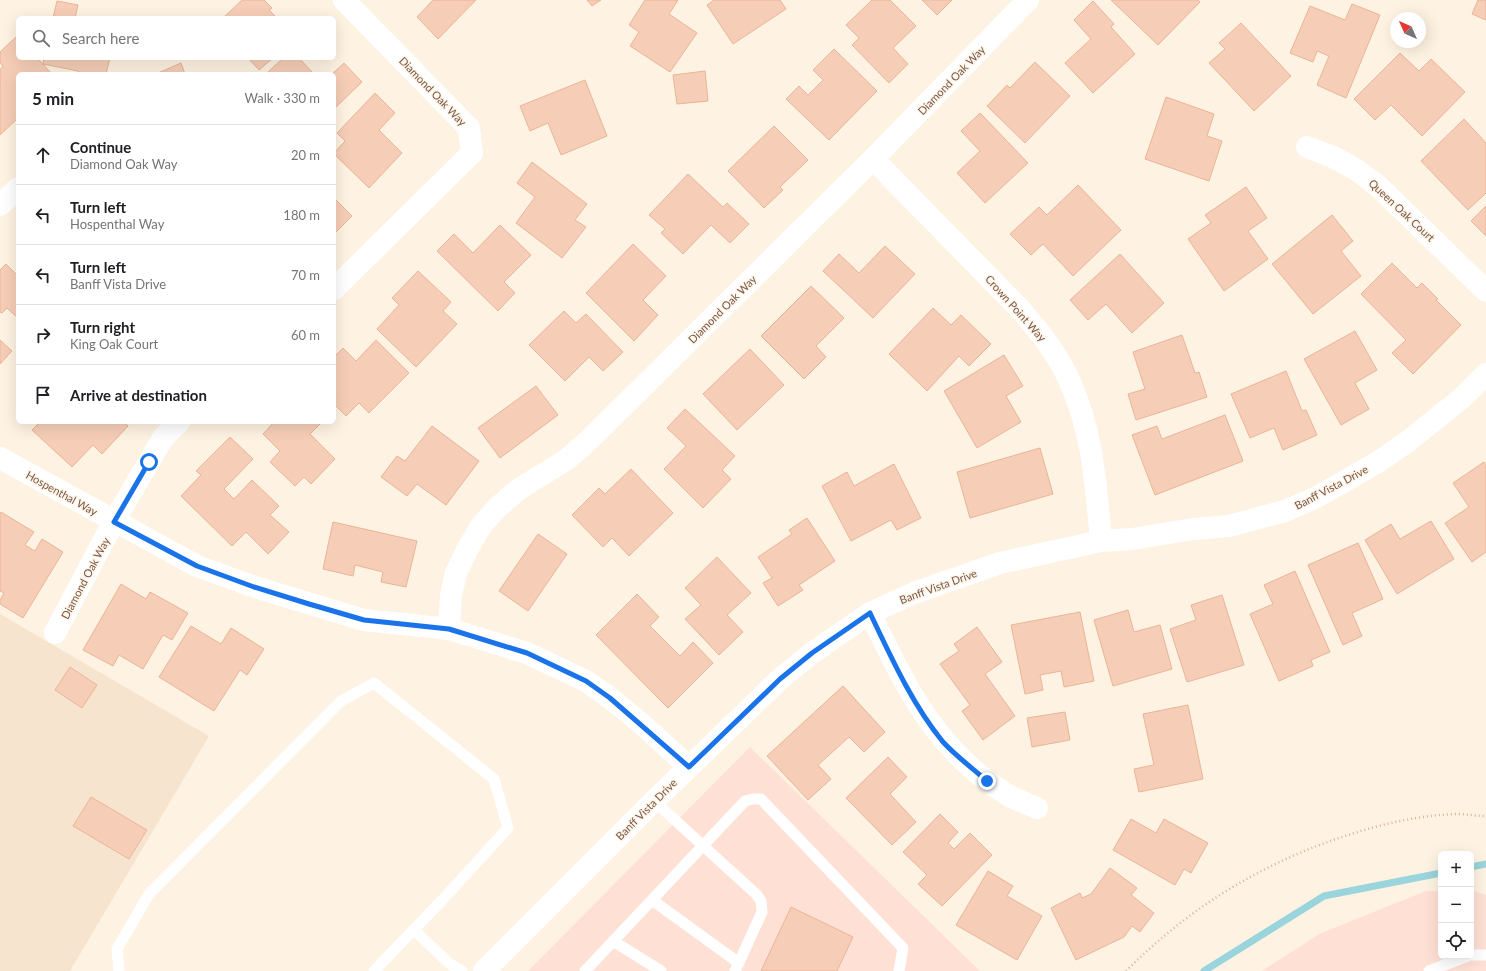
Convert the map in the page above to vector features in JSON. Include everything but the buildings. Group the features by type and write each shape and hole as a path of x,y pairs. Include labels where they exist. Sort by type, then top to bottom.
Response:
{"street":[{"name":"Diamond Oak Way","path":"336,287 472,153 469,128 344,0"},
{"name":"Diamond Oak Way","path":"449,629 451,596 456,572 481,526 498,507 519,489 566,460 587,442 873,159 1028,0"},
{"name":"Queen Oak Court","path":"1307,147 1333,156 1357,170 1379,187 1486,291"},
{"name":"Crown Point Way","path":"873,159 1018,308 1041,333 1055,354 1069,380 1081,410 1089,440 1094,468 1102,541"},
{"path":"0,204 16,190"},
{"name":"Banff Vista Drive","path":"484,971 654,801 780,679 812,653 870,613 914,593 1000,563 1102,541 1132,539 1193,529 1229,526 1285,511 1317,497 1378,462 1407,442 1462,398 1486,374"},
{"name":"Diamond Oak Way","path":"55,633 114,522 163,438 177,424"},
{"name":"Hospenthal Way","path":"0,458 114,522 197,566 261,589 364,620 449,629 527,653 586,681 610,698 689,767"},
{"path":"870,613 900,674 926,718 944,742 964,762 1007,795 1037,808"}],"lane":[{"path":"119,971 117,948 149,894 342,701 374,683 494,779 508,828 374,971"},
{"path":"585,971 745,801 761,799 903,948 899,971"},
{"path":"652,900 737,967 762,912 761,901 756,894 654,801"},
{"path":"414,930 450,964 462,971"},
{"path":"613,941 661,971"},
{"path":"1474,956 1486,956"},
{"path":"1429,971 1462,959"}],"path":[{"path":"1126,971 1181,922 1227,890 1283,860 1338,838 1394,822 1456,814 1486,816"}],"shaded area":[{"path":"0,614 209,736 70,971 0,971"},
{"path":"750,747 980,971 528,971"},
{"path":"1426,891 1438,891 1438,959 1474,959 1474,891 1486,895 1486,971 1262,971 1319,934"}],"waterway":[{"path":"1474,866 1486,864"},
{"path":"1204,971 1324,896 1438,874"}],"route":[{"path":"149,462 114,522 197,566 254,587 364,620 449,629 496,645 527,653 586,681 642,724 689,767 780,679 812,653 870,613 900,674 926,718 944,742 964,762 987,781"}]}
